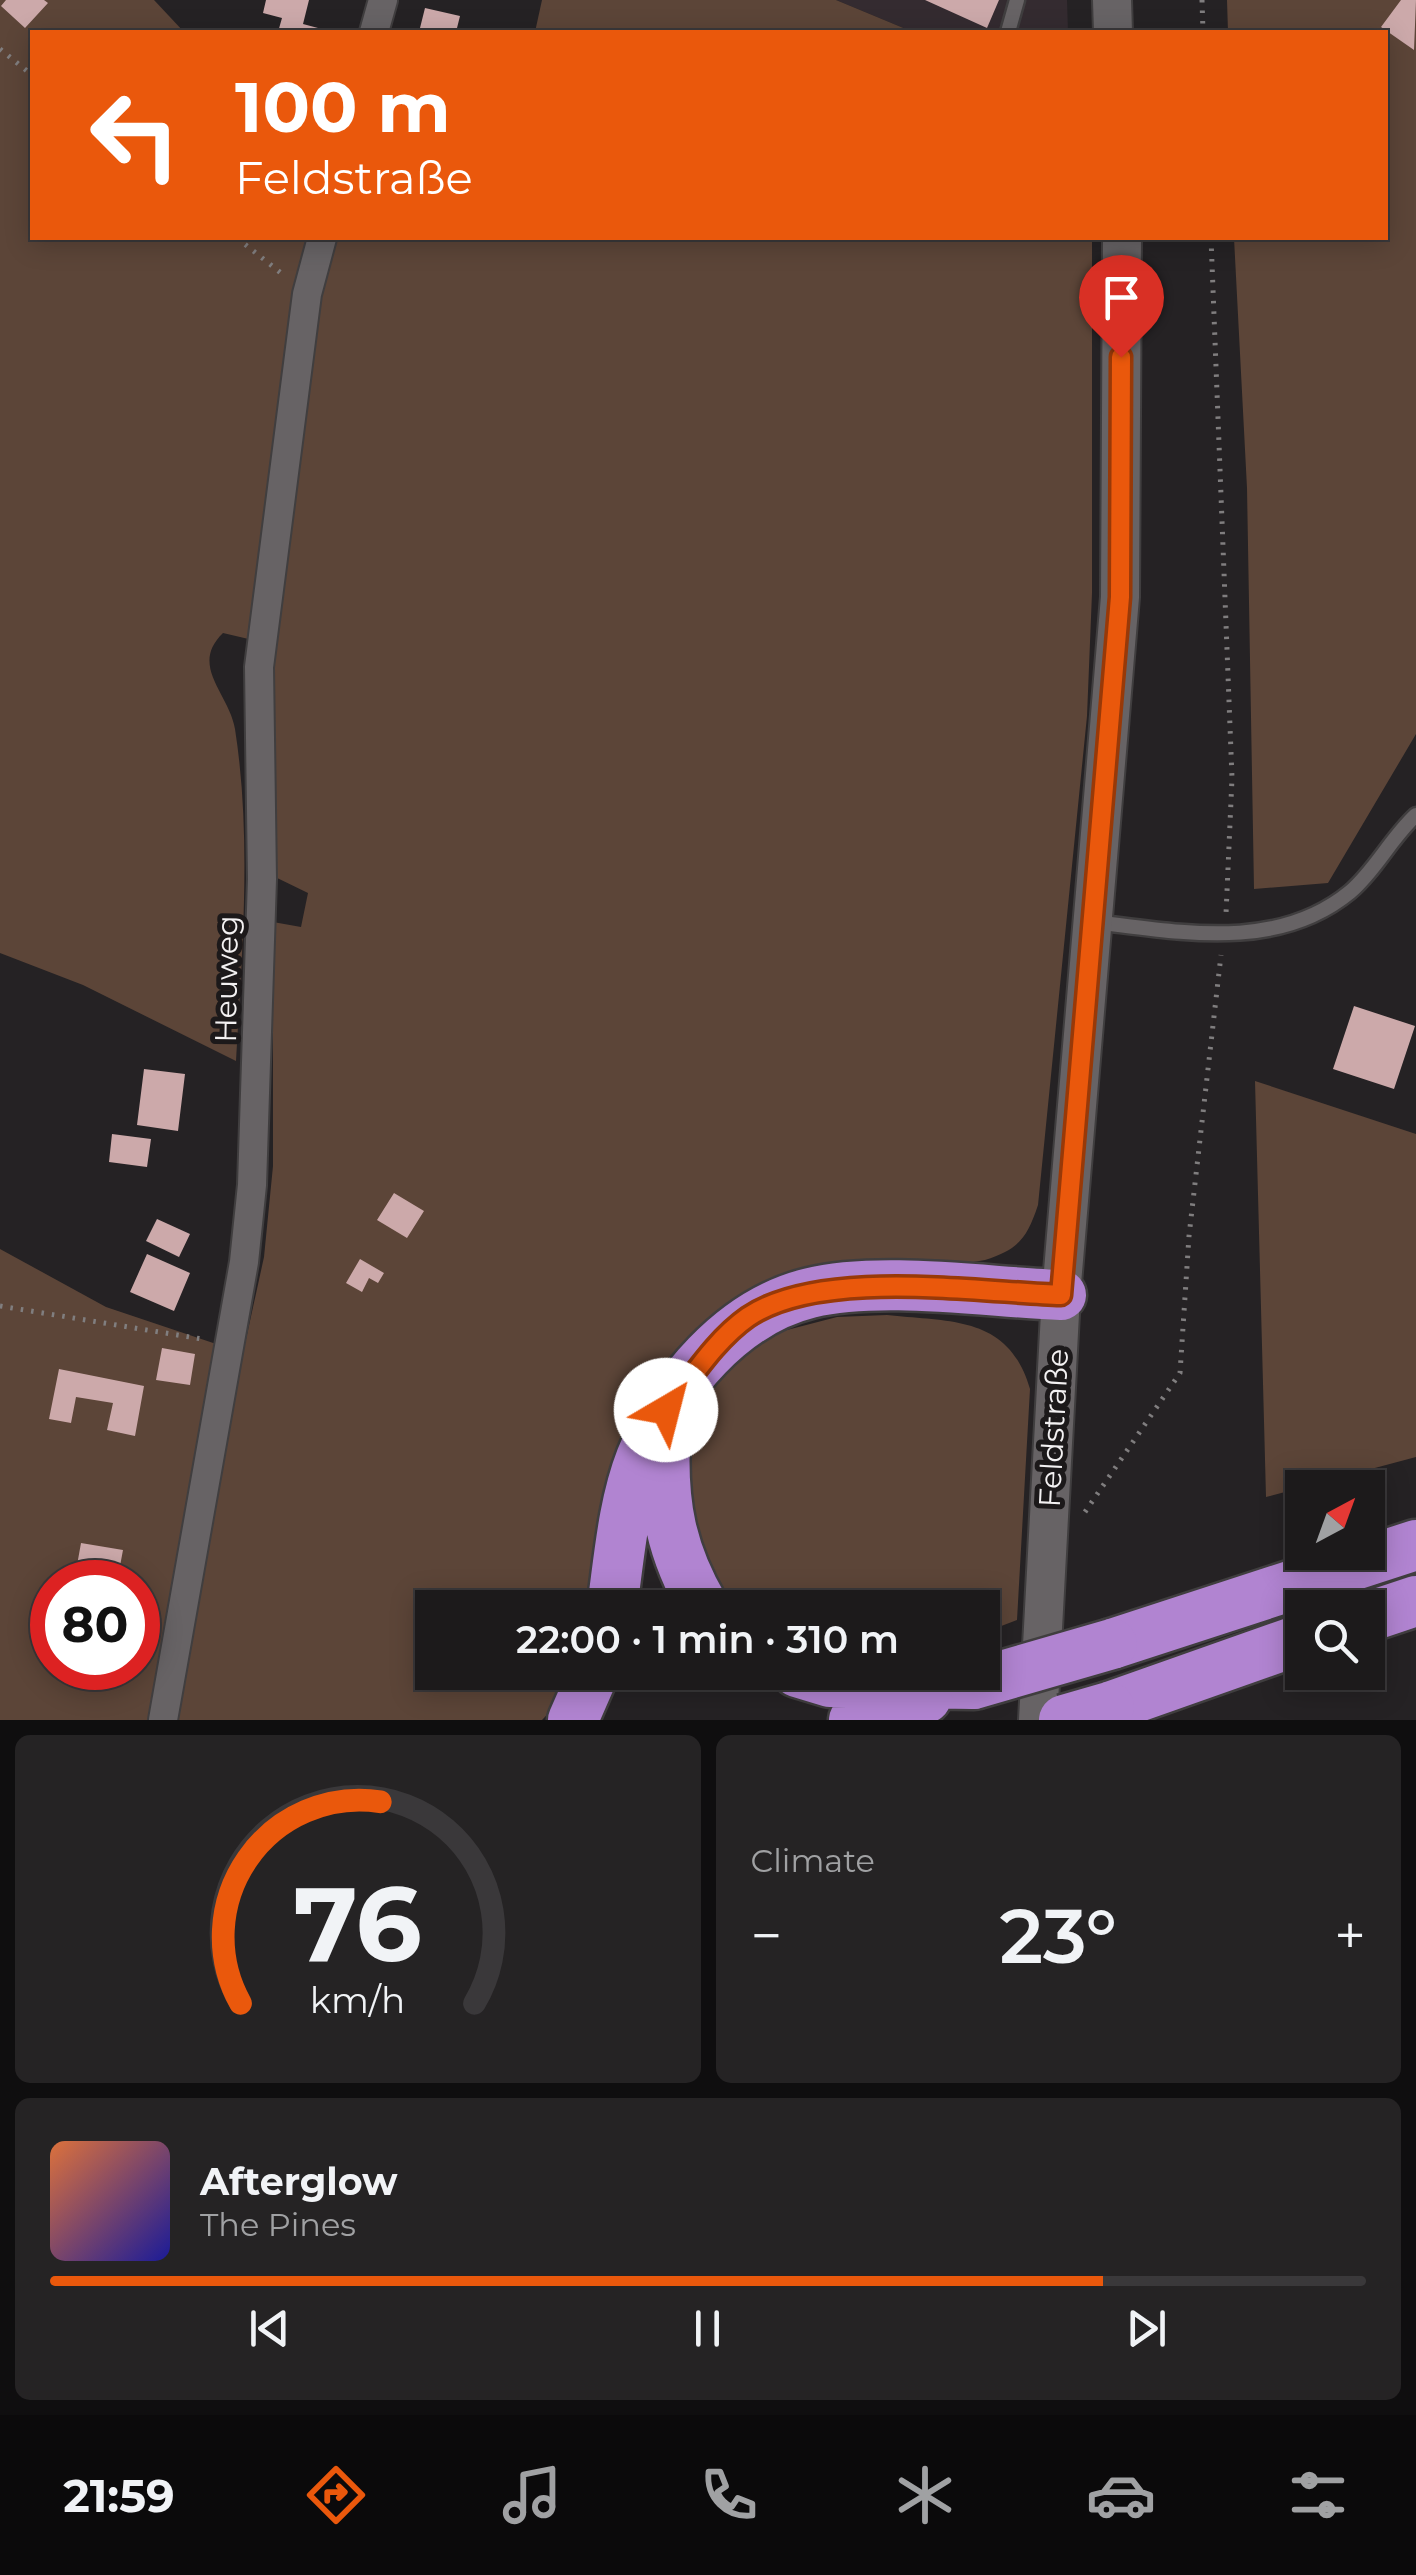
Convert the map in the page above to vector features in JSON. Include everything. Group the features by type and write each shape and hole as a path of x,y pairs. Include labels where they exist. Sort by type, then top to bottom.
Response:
{"highway":[{"path":"615,1590 640,1460 666,1410 708,1356 749,1316 809,1294 862,1287 1061,1295"},
{"path":"666,1410 666,1525 682,1572 693,1590"},
{"path":"1000,1676 1416,1545"},
{"path":"1385,1611 1416,1601"},
{"path":"1086,1713 1285,1646"},
{"path":"574,1720 586,1690"},
{"path":"854,1720 954,1690"}],"main road":[{"path":"1112,0 1113,30"},
{"name":"Feldstraße","path":"1038,1720 1061,1295 1120,597 1122,240"}],"street":[{"path":"375,30 383,0"},
{"name":"Heuweg","path":"163,1720 230,1343 252,1184 262,878 259,667 307,294 321,240"}],"lane":[{"path":"1009,30 1017,0"},
{"path":"1095,922 1223,937 1308,918 1350,892 1416,815"}],"path":[{"path":"1202,0 1203,30"},
{"path":"0,49 30,73"},
{"path":"239,240 307,294"},
{"path":"1084,1527 1094,1494 1180,1373 1189,1236 1232,856 1211,240"},
{"path":"0,1306 230,1343"}],"shaded area":[{"path":"0,0 154,0 182,30 30,30 30,240 1092,240 1092,593 1087,716 1034,1216 1014,1246 985,1260 740,1302 601,1590 415,1590 415,1690 567,1690 542,1720 0,1720 0,1249 106,1307 243,1353 264,1257 273,1166 273,922 301,927 308,893 271,875 270,644 223,633 214,645 210,668 235,729 243,812 244,895 236,1061 83,985 0,953"},
{"path":"542,0 836,0 908,30 535,30"},
{"path":"836,0 1067,0 1068,30 908,30"},
{"path":"1227,0 1416,0 1416,734 1328,883 1254,889 1247,488 1234,240 1388,240 1388,30 1228,30"},
{"path":"1255,1081 1416,1134 1416,1457 1367,1470 1285,1470 1285,1492 1266,1497"},
{"path":"887,1315 975,1327 993,1335 1020,1365 1030,1389 1017,1620 1000,1626 1000,1590 705,1590 686,1560 685,1434 700,1399 756,1338 837,1317"}],"building":[{"path":"6,0 48,3 25,28 1,6"},
{"path":"266,0 309,0 303,24 326,30 279,30 282,18 263,13"},
{"path":"925,0 999,0 987,28"},
{"path":"1401,0 1416,0 1414,50 1381,27"},
{"path":"425,8 460,16 456,30 420,30"},
{"path":"1354,1006 1415,1026 1394,1089 1333,1069"},
{"path":"144,1069 185,1074 178,1131 137,1125"},
{"path":"112,1134 151,1139 147,1167 109,1162"},
{"path":"394,1193 424,1211 407,1238 377,1220"},
{"path":"157,1219 190,1234 179,1257 146,1241"},
{"path":"147,1254 190,1273 174,1311 130,1292"},
{"path":"360,1259 384,1273 378,1283 369,1278 362,1292 346,1283"},
{"path":"162,1348 195,1354 190,1385 156,1380"},
{"path":"59,1369 144,1386 135,1436 107,1430 113,1403 76,1397 71,1423 49,1419"},
{"path":"81,1543 123,1550 121,1560 78,1560"}],"route":[{"path":"666,1410 708,1356 749,1316 809,1294 862,1287 1061,1295 1120,597 1121,357"}]}
